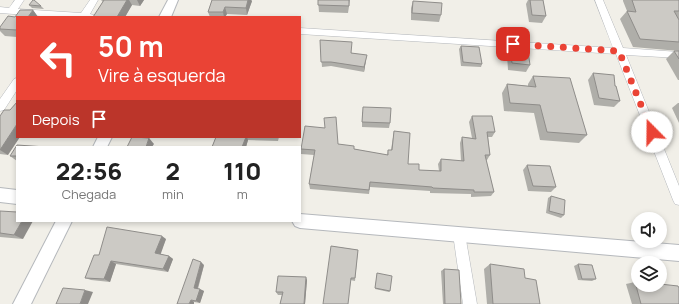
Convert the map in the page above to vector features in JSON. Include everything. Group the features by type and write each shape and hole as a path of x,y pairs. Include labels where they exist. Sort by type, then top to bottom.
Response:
{"street":[{"path":"11,11 20,0"},
{"path":"0,10 61,16 84,16 94,0"},
{"path":"165,16 173,0"},
{"path":"599,0 679,200"},
{"path":"301,31 679,55"},
{"path":"0,107 16,83"},
{"path":"0,195 16,197"},
{"path":"301,221 679,253"},
{"path":"22,304 63,222"},
{"path":"459,234 470,304"}],"building":[{"path":"34,0 41,6 29,5"},
{"path":"104,0 127,0 118,16 94,16"},
{"path":"212,0 248,0 246,8 225,7 223,12 208,12"},
{"path":"318,0 349,0 349,6 318,5"},
{"path":"530,0 543,0 546,16 532,15"},
{"path":"632,0 679,0 679,11 674,11 679,20 679,42 640,39 627,11 636,12"},
{"path":"413,1 442,3 441,15 412,13"},
{"path":"20,10 33,10 29,16 16,16 16,30 0,29 8,16 15,17"},
{"path":"320,40 352,42 351,53 367,55 364,67 321,62"},
{"path":"461,46 479,47 482,64 463,62"},
{"path":"510,49 528,51 530,65 512,63"},
{"path":"674,51 679,51 679,59"},
{"path":"593,73 614,75 615,86 620,101 599,98"},
{"path":"533,76 570,78 587,135 547,132 540,105 510,103 507,84 536,87"},
{"path":"16,103 16,126 0,150 0,116 4,110 10,110"},
{"path":"363,107 391,108 390,123 362,122"},
{"path":"472,116 492,116 495,132 487,132 490,155 485,155 494,192 474,192 474,190 370,182 369,190 309,184 315,150 301,149 305,126 325,128 324,118 336,117 338,144 354,146 354,149 388,155 388,150 392,150 394,131 410,133 408,164 419,164 419,170 441,171 441,159 464,161 462,137 476,139"},
{"path":"132,138 149,138 146,146 128,146"},
{"path":"216,138 246,138 242,146 212,146"},
{"path":"16,147 16,156 10,156"},
{"path":"527,165 550,166 556,187 533,186"},
{"path":"551,196 565,200 564,215 549,211"},
{"path":"0,211 16,212 16,222 21,222 14,235 0,233"},
{"path":"107,227 162,236 155,253 169,256 163,269 111,261 104,279 85,278 94,255 99,255"},
{"path":"331,246 358,250 355,278 351,278 348,304 323,304"},
{"path":"193,259 201,262 194,288 200,289 196,301 191,300 189,304 177,304"},
{"path":"490,264 524,269 525,278 536,280 540,304 493,304"},
{"path":"578,264 592,265 596,279 582,279"},
{"path":"444,269 459,270 461,304 445,304"},
{"path":"377,273 392,276 390,291 375,288"},
{"path":"278,276 306,277 304,304 280,304 283,292 276,292"},
{"path":"667,285 678,286 679,288 679,304 641,304 638,292 667,292"},
{"path":"63,288 85,290 80,304 56,304"}],"route":[{"path":"513,44 619,51 652,132"}]}
